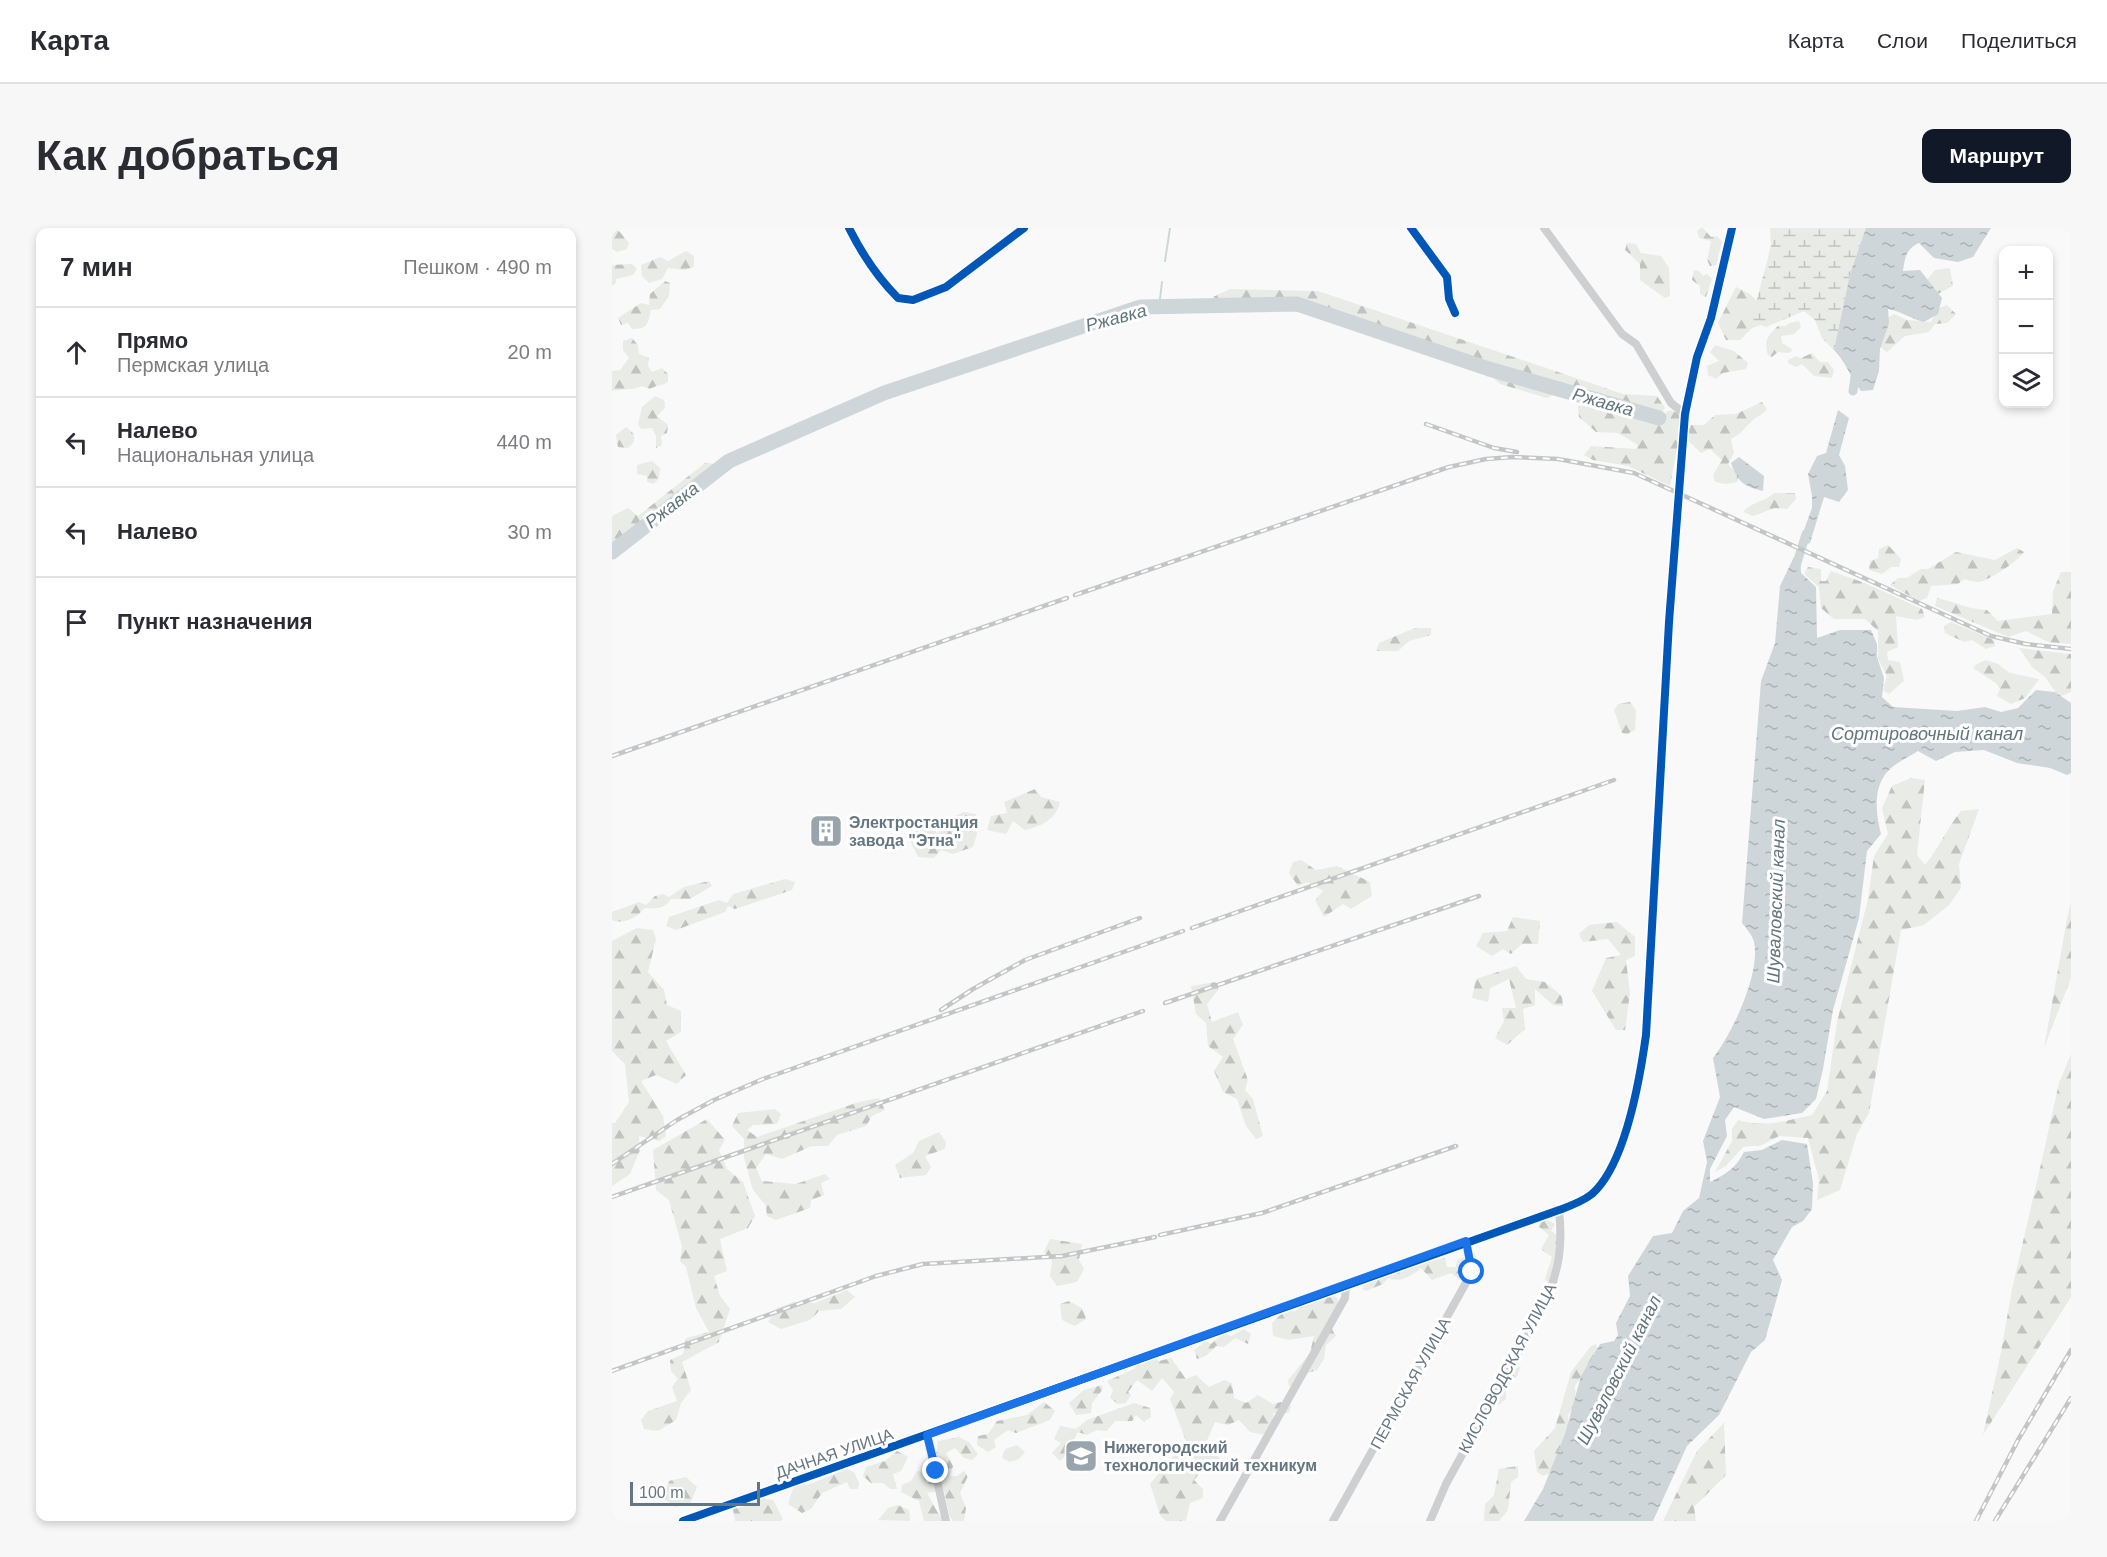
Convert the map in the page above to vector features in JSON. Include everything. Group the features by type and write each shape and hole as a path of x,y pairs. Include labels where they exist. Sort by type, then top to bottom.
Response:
{"street":[{"path":"849,228 858,247 887,287 898,298 913,300 946,286 1024,228"},
{"path":"1411,228 1447,277 1449,299 1455,313"},
{"path":"1544,228 1622,334 1636,344 1671,403 1685,414 1697,357 1711,318 1732,228"},
{"name":"ДАЧНАЯ УЛИЦА","path":"683,1521 1558,1210 1591,1195 1609,1172 1627,1126 1639,1081 1646,1035 1671,600 1685,414"},
{"name":"КИСЛОВОДСКАЯ УЛИЦА","path":"1430,1521 1446,1484 1545,1302 1558,1270 1561,1233 1558,1210"},
{"name":"ПЕРМСКАЯ УЛИЦА","path":"1333,1521 1472,1272 1466,1241"},
{"path":"1220,1521 1345,1298 1346,1285"},
{"path":"927,1435 946,1521"}],"green space":[{"path":"612,228 619,231 629,243 627,249 617,252 612,249"},
{"path":"1701,228 1711,237 1717,236 1722,242 1716,265 1710,266 1707,260 1711,241 1699,238 1697,231"},
{"path":"1770,228 1866,228 1850,274 1834,350 1822,338 1815,320 1804,311 1766,327 1751,321 1771,246"},
{"path":"1627,243 1636,244 1641,253 1661,256 1669,268 1670,296 1665,298 1640,280 1640,264 1625,250"},
{"path":"686,251 694,256 694,267 684,270 668,268 662,279 649,283 642,276 641,265 660,257 668,261"},
{"path":"632,264 637,269 633,275 616,279 616,283 612,286 612,265"},
{"path":"1950,268 1953,286 1936,295 1926,281 1935,270"},
{"path":"1694,270 1699,271 1703,276 1707,274 1712,279 1706,297 1700,294 1700,286 1692,280"},
{"path":"665,281 670,283 669,296 660,309 651,310 644,327 632,329 628,323 621,325 618,318 641,303 649,305 650,294"},
{"path":"1736,287 1750,294 1766,310 1761,325 1752,328 1740,340 1726,340 1718,323"},
{"path":"1230,289 1318,291 1623,394 1657,396 1665,408 1659,415 1648,418 1562,391 1547,398 1500,384 1480,366 1364,327 1302,300 1228,304 1213,297"},
{"path":"1947,305 1956,314 1947,323 1935,324 1929,332 1905,336 1887,352 1879,346 1885,319 1894,314 1907,320 1931,322 1939,308"},
{"path":"1799,321 1801,327 1794,334 1781,336 1782,343 1792,349 1791,352 1778,352 1772,357 1768,355 1767,339 1778,326 1786,326"},
{"path":"632,338 638,345 639,354 649,358 648,366 652,372 662,368 668,374 668,382 650,389 642,386 612,391 612,371 620,370 629,358 623,350 623,341"},
{"path":"1715,345 1734,351 1748,363 1746,369 1723,373 1716,379 1708,375 1707,366 1719,361 1710,352"},
{"path":"1812,353 1820,362 1828,362 1834,370 1832,378 1814,376 1802,364 1796,367 1788,363 1788,360 1796,356 1801,358"},
{"path":"655,396 664,400 665,408 657,416 668,425 667,433 661,436 662,445 656,448 656,436 652,428 641,429 638,424 642,407"},
{"path":"1762,402 1767,409 1731,439 1734,453 1728,464 1739,476 1737,482 1726,484 1715,482 1713,475 1722,460 1710,449 1701,453 1685,438 1690,425 1704,425 1715,415 1736,414"},
{"path":"1591,404 1651,422 1670,410 1678,413 1682,421 1670,486 1628,466 1593,460 1584,455 1591,446 1636,449 1638,445 1618,433 1596,432 1579,417 1578,406"},
{"path":"626,427 634,434 634,442 628,448 618,447 616,435"},
{"path":"652,461 660,468 659,478 654,484 647,482 647,476 637,474 637,465"},
{"path":"705,463 718,464 719,470 622,546 612,550 612,516 628,508 638,516"},
{"path":"1774,493 1795,493 1796,499 1787,509 1775,508 1753,516 1743,512 1750,506"},
{"path":"1888,545 1901,559 1899,567 1891,567 1882,574 1869,570 1870,561 1878,558 1879,549"},
{"path":"2017,548 2024,552 2021,556 1990,578 1979,582 1964,579 1958,584 1931,586 1927,598 1919,601 1890,585 1898,578 1907,578 1921,569 1928,569 1956,552 1995,560"},
{"path":"1808,567 1821,569 1821,581 1826,581 1831,571 1865,583 1922,609 1925,617 1917,620 1896,616 1898,647 1887,652 1888,660 1900,662 1904,681 1889,694 1883,690 1887,676 1878,659 1878,631 1865,619 1834,619 1821,608 1819,587 1804,574"},
{"path":"2061,572 2071,572 2071,644 2048,642 2026,631 2008,637 1935,606 1937,598 1943,599 1974,609 1987,610 1998,621 2052,614 2053,591"},
{"path":"1951,622 1994,640 1995,646 1986,649 1972,640 1964,642 1945,633 1944,626"},
{"path":"1415,628 1431,628 1431,635 1409,641 1398,651 1376,651 1379,643"},
{"path":"2019,648 2071,654 2071,692 2059,697 2045,677 2032,667"},
{"path":"1986,660 1998,664 2010,673 2039,679 2025,698 2011,704 1997,696 2000,689 1997,684 1973,668"},
{"path":"1630,702 1636,710 1635,730 1627,734 1622,733 1614,710 1618,704"},
{"path":"1911,778 1925,780 1917,855 1925,865 1961,811 1979,809 1959,864 1961,888 1949,905 1924,925 1901,930 1869,1113 1857,1134 1840,1190 1817,1200 1819,1180 1808,1138 1779,1136 1762,1145 1743,1147 1726,1166 1715,1172 1732,1141 1732,1129 1738,1120 1767,1124 1812,1115 1827,1091 1837,1022 1868,899 1874,856 1888,834 1882,808 1892,786"},
{"path":"1035,789 1041,797 1060,802 1051,818 1025,830 1013,821 1006,834 987,830 991,816 1007,813 1004,802"},
{"path":"964,812 976,814 977,834 973,847 953,854 941,850 934,858 918,857 908,836 927,825 939,834 941,822"},
{"path":"1301,860 1316,870 1337,866 1370,882 1372,896 1351,909 1343,904 1324,917 1315,900 1323,891 1307,882 1298,886 1289,873 1293,862"},
{"path":"785,879 795,882 792,890 735,909 728,906 725,912 676,930 666,926 669,917 719,900 727,903 733,894"},
{"path":"709,881 712,886 690,899 671,899 660,908 645,908 630,919 621,922 612,920 612,912 639,902 646,905 655,896 663,894 669,897 684,887"},
{"path":"2071,902 2071,978 2044,1048 2067,919"},
{"path":"1513,917 1540,921 1538,944 1522,944 1511,954 1503,949 1492,956 1476,946 1483,933 1507,931"},
{"path":"1617,922 1635,937 1635,956 1626,960 1630,993 1625,1030 1616,1030 1592,991 1606,958 1621,955 1608,939 1583,942 1579,934 1589,925"},
{"path":"637,928 653,930 656,939 648,972 664,990 667,1005 681,1011 681,1032 666,1041 686,1075 677,1084 656,1075 641,1081 663,1116 666,1136 659,1141 639,1136 640,1150 630,1174 612,1186 612,1123 615,1123 629,1102 625,1064 612,1051 612,941"},
{"path":"1516,966 1526,979 1545,982 1562,996 1563,1006 1553,1005 1535,989 1535,1005 1523,1009 1525,1029 1507,1045 1495,1038 1504,1021 1502,1008 1516,1008 1509,979 1490,988 1488,1002 1472,998 1476,979"},
{"path":"1216,982 1219,989 1207,1004 1212,1022 1238,1012 1243,1025 1233,1039 1248,1080 1245,1090 1253,1099 1263,1136 1256,1139 1246,1126 1237,1099 1223,1092 1214,1071 1223,1057 1208,1046 1206,1023 1196,1014 1191,986"},
{"path":"2071,1054 2071,1297 1983,1435 2012,1289 2059,1083"},
{"path":"879,1098 885,1110 872,1116 866,1126 837,1135 828,1146 812,1146 782,1159 766,1154 756,1168 762,1181 796,1184 825,1174 830,1179 821,1183 824,1195 811,1200 810,1208 776,1220 767,1216 766,1206 753,1190 744,1158 744,1139 732,1126 738,1113 775,1109 781,1114 777,1124 753,1125 747,1130 757,1137 859,1102"},
{"path":"707,1119 725,1140 719,1150 727,1169 743,1182 755,1216 748,1228 720,1239 727,1271 714,1276 720,1296 730,1309 719,1342 682,1362 691,1390 681,1403 676,1420 658,1431 644,1429 641,1420 648,1411 677,1401 672,1387 678,1379 671,1371 670,1360 683,1354 686,1338 709,1332 696,1308 686,1267 680,1261 682,1247 669,1200 656,1190 653,1150"},
{"path":"939,1132 946,1142 945,1149 925,1156 931,1167 926,1175 900,1178 895,1165 913,1153 919,1141"},
{"path":"1545,1218 1555,1224 1551,1231 1563,1238 1555,1271 1558,1281 1554,1288 1545,1279 1552,1257 1541,1249 1549,1235 1538,1226"},
{"path":"1050,1239 1082,1244 1079,1260 1084,1269 1077,1282 1057,1286 1050,1276 1052,1261 1044,1252"},
{"path":"1464,1257 1468,1268 1460,1280 1451,1273 1432,1280 1421,1268 1406,1278 1397,1280 1388,1278 1383,1284 1366,1291 1362,1289 1366,1283 1417,1264 1445,1258 1447,1267 1456,1267 1457,1260"},
{"path":"847,1290 855,1297 841,1309 819,1311 810,1320 781,1329 768,1322 777,1308 794,1302 815,1303"},
{"path":"1333,1295 1338,1299 1337,1320 1332,1328 1336,1336 1326,1345 1324,1359 1317,1370 1308,1373 1299,1387 1289,1386 1288,1380 1310,1353 1314,1336 1289,1340 1273,1336 1272,1323 1284,1311 1295,1311 1307,1302 1321,1301"},
{"path":"1069,1301 1083,1309 1086,1319 1075,1326 1062,1320 1060,1304"},
{"path":"1244,1329 1251,1334 1248,1344 1235,1338 1224,1347 1216,1346 1206,1356 1197,1359 1194,1350 1206,1341 1211,1344 1223,1333 1231,1336"},
{"path":"1596,1344 1598,1351 1575,1386 1576,1404 1568,1415 1569,1431 1550,1473 1543,1476 1537,1472 1534,1451 1555,1428 1571,1372 1591,1346"},
{"path":"1154,1357 1159,1361 1171,1358 1186,1379 1196,1375 1209,1387 1224,1380 1232,1383 1234,1398 1246,1403 1258,1395 1273,1404 1281,1402 1291,1406 1289,1413 1273,1413 1274,1430 1270,1436 1250,1432 1239,1420 1228,1425 1215,1422 1205,1445 1230,1467 1228,1472 1221,1470 1218,1461 1209,1462 1194,1480 1203,1489 1203,1498 1190,1503 1186,1521 1166,1521 1160,1515 1150,1484 1186,1441 1170,1399 1174,1392 1162,1378 1152,1391 1137,1380 1128,1392 1131,1395 1126,1403 1118,1404 1110,1398 1113,1390 1107,1381"},
{"path":"1516,1362 1520,1368 1517,1376 1506,1388 1506,1399 1494,1408 1487,1403 1489,1394 1504,1385 1501,1372 1506,1363"},
{"path":"1102,1385 1103,1389 1092,1403 1091,1413 1076,1415 1069,1403 1084,1390"},
{"path":"1044,1402 1055,1411 1050,1420 1016,1433 1008,1430 994,1440 996,1447 988,1452 977,1445 978,1436 988,1434 997,1421 1027,1415"},
{"path":"1134,1403 1150,1408 1151,1417 1144,1422 1136,1415 1132,1421 1115,1421 1107,1431 1097,1430 1087,1435 1078,1432 1072,1443 1065,1444 1068,1454 1060,1461 1052,1453 1061,1443 1054,1439 1060,1426 1076,1429 1087,1420"},
{"path":"1724,1423 1726,1475 1694,1507 1696,1521 1663,1521 1697,1451"},
{"path":"959,1437 969,1442 978,1454 972,1460 964,1458 955,1448 946,1453 953,1466 950,1476 957,1476 964,1471 968,1476 960,1493 966,1508 964,1521 953,1521 949,1515 944,1490 927,1493 943,1521 924,1521 919,1501 901,1492 902,1485 911,1481 917,1471 923,1472 927,1483 941,1479 941,1468 936,1456 938,1441"},
{"path":"1017,1445 1025,1452 1019,1459 1010,1462 1002,1458 1005,1449"},
{"path":"897,1451 908,1457 901,1471 893,1474 897,1489 890,1489 883,1483 871,1483 863,1476 866,1467 885,1461"},
{"path":"1518,1466 1518,1477 1511,1482 1508,1510 1499,1521 1484,1521 1485,1504 1494,1495 1499,1469"},
{"path":"847,1469 854,1472 859,1483 858,1489 850,1489 847,1482 822,1493 811,1509 802,1513 788,1504 795,1482 807,1485"},
{"path":"686,1477 697,1487 691,1502 676,1507 664,1499 669,1481"},
{"path":"756,1497 773,1500 783,1519 781,1521 735,1521 733,1509 746,1506"},
{"path":"898,1505 909,1510 910,1521 878,1520 888,1508"}],"water":[{"path":"1866,228 1991,228 1973,257 1958,262 1934,258 1919,243 1909,251 1903,271 1920,270 1942,298 1938,314 1924,322 1888,309 1889,323 1880,349 1879,371 1873,390 1861,391 1834,350 1850,274"},
{"path":"1838,410 1849,418 1839,455 1845,466 1848,490 1839,502 1824,497 1810,543 1804,545 1801,538 1812,508 1808,474 1817,456 1826,453"},
{"path":"1739,457 1764,476 1763,491 1746,485 1736,475 1731,463"},
{"name":"Сортировочный канал","path":"1794,557 1800,557 1801,573 1816,587 1817,638 1840,630 1871,630 1877,644 1877,657 1884,678 1882,697 1893,707 1957,711 1985,707 2001,712 2018,708 2036,690 2055,692 2071,703 2071,773 2067,775 2050,768 2017,763 1984,750 1955,752 1936,761 1918,751 1889,770 1878,792 1878,818 1881,834 1867,851 1859,918 1833,1010 1816,1099 1802,1113 1764,1119 1734,1107 1725,1120 1727,1136 1710,1169 1710,1182 1730,1170 1744,1152 1762,1150 1782,1140 1807,1144 1813,1183 1812,1209 1803,1221 1792,1227 1773,1260 1782,1280 1765,1340 1751,1352 1719,1415 1687,1446 1653,1521 1524,1521 1543,1489 1565,1434 1581,1376 1600,1344 1614,1341 1618,1335 1616,1323 1630,1296 1628,1276 1653,1236 1672,1233 1683,1211 1699,1198 1707,1162 1703,1141 1720,1097 1713,1058 1736,1019 1753,970 1754,942 1742,923 1761,681 1775,643 1780,586"}],"waterway":[{"path":"1165,261 1170,228"},
{"path":"1159,307 1162,282"},
{"name":"Ржавка","path":"612,552 729,461 884,393 1140,307 1297,304 1489,369 1659,418"},
{"name":"Шуваловский канал","path":"1853,391 1856,370"},
{"name":"Шуваловский канал","path":"1796,566 1806,534"}],"railway":[{"path":"1426,424 1494,448 1517,452"},
{"path":"1075,595 1449,467 1486,459 1513,457 1558,459 1634,473 1991,636 2026,644 2071,649"},
{"path":"612,756 1067,598"},
{"path":"1192,928 1614,780"},
{"path":"1165,1003 1479,896"},
{"path":"941,1010 1025,960 1140,918"},
{"path":"612,1164 677,1120 714,1100 763,1079 1183,931"},
{"path":"612,1197 1143,1011"},
{"path":"1160,1235 1262,1213 1456,1146"},
{"path":"612,1371 876,1276 923,1264 1062,1256 1155,1237"},
{"path":"1976,1521 2018,1440 2071,1350"},
{"path":"1995,1521 2071,1398"}],"cycle path":[{"path":"849,228 871,265 898,298 913,300 946,287 1024,228"},
{"path":"1411,228 1447,277 1449,299 1455,313"},
{"path":"683,1521 1567,1207 1588,1197 1604,1180 1614,1163 1630,1119 1646,1035 1669,622 1685,414 1697,357 1711,318 1732,228"}],"place":[{"name":"Электростанция завода \"Этна\"","path":"826,831"},
{"name":"Нижегородский технологический техникум","path":"1081,1456"}],"route":[{"path":"936,1471 927,1435 1466,1241 1472,1272"}]}
